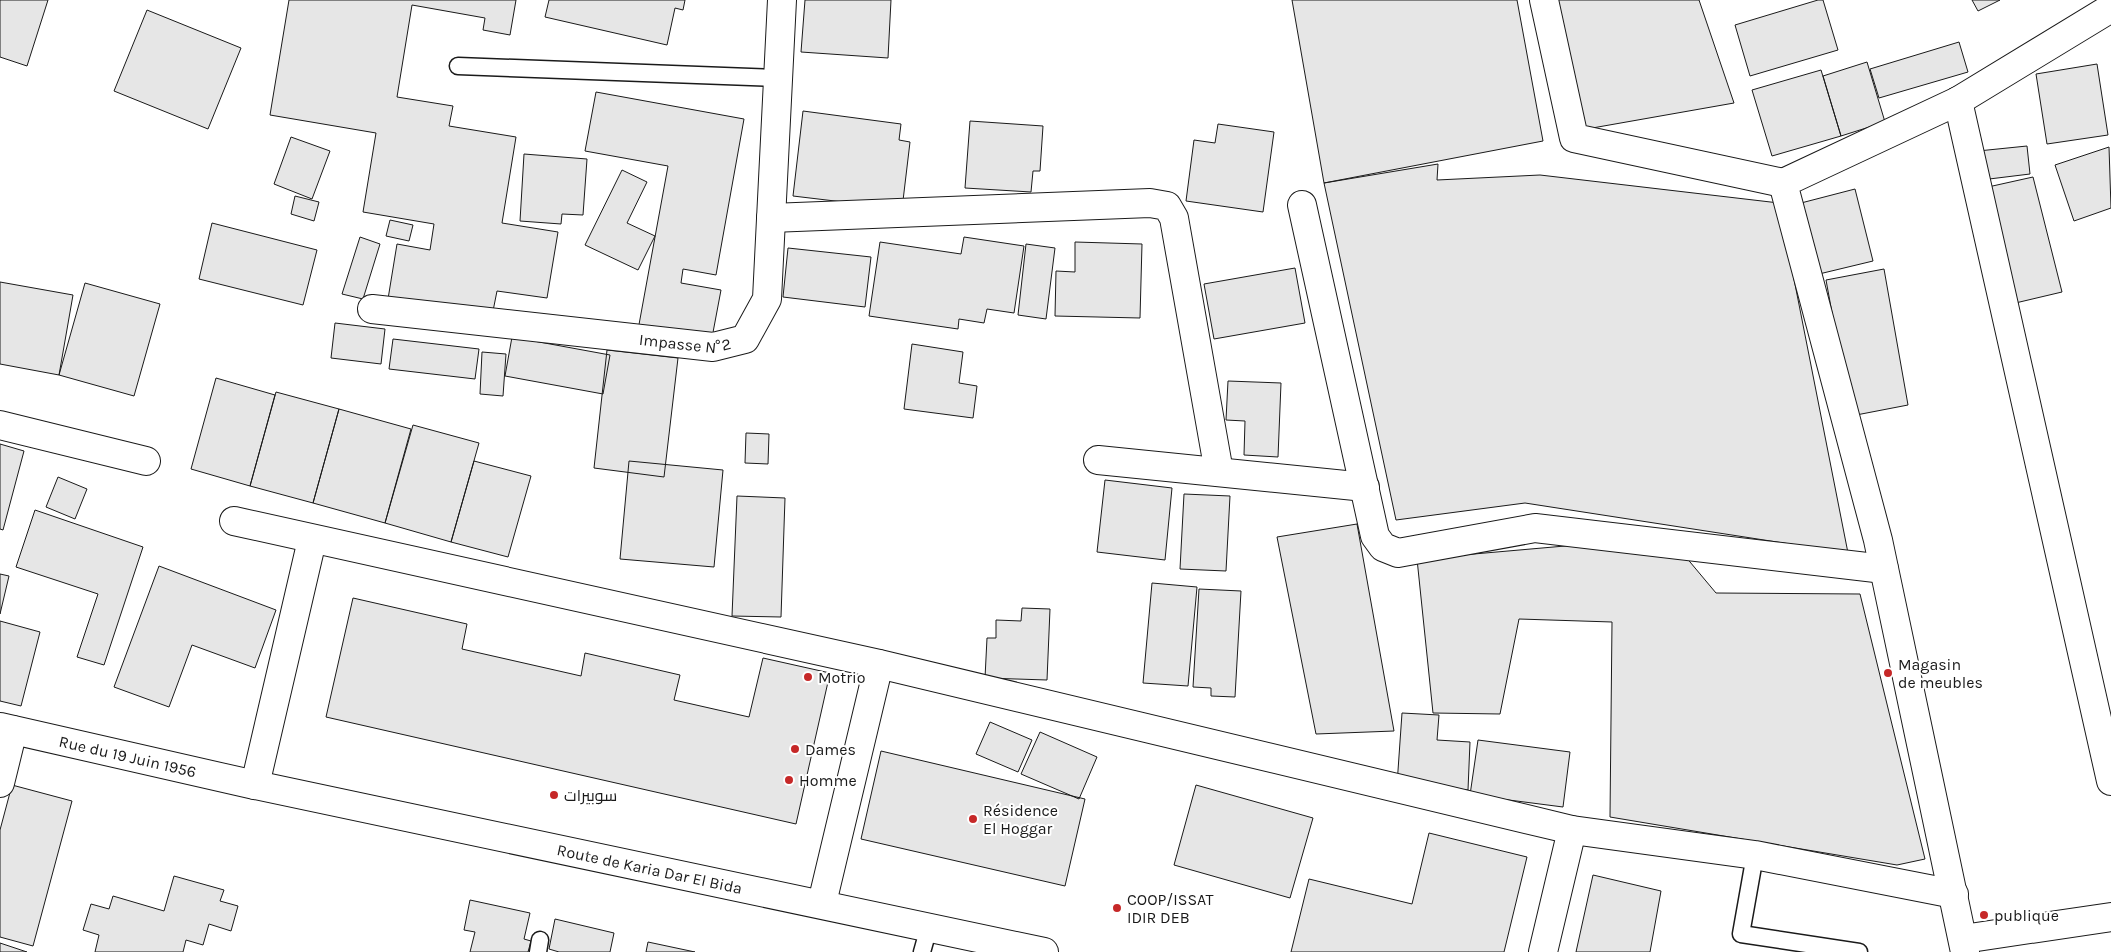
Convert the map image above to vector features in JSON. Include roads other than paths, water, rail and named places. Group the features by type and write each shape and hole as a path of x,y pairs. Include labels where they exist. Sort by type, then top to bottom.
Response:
{"street":[{"name":"Impasse N°2","path":"372,309 713,347 745,339 767,299 782,0"},
{"path":"1544,0 1574,138 1783,182 1958,101 2111,8"},
{"path":"1958,101 2111,781"},
{"path":"1783,182 1884,569 1964,945 2111,917"},
{"path":"771,218 1150,203 1167,206 1174,218 1219,472"},
{"path":"1302,205 1375,536 1383,546 1398,553 1535,528 1884,569"},
{"path":"0,425 146,461"},
{"path":"1098,460 1365,487"},
{"path":"234,521 312,540 879,664 1572,830 1756,855 1954,894"},
{"path":"255,785 312,540"},
{"path":"822,903 879,664"},
{"path":"0,783 6,728"},
{"name":"Rue du 19 Juin 1956","path":"6,728 255,785"},
{"name":"Route de Karia Dar El Bida","path":"255,785 822,903 926,939 1044,952"},
{"path":"1543,952 1572,830"}],"lane":[{"path":"458,66 778,78"},
{"path":"1756,855 1741,934 1859,952"}],"place":[{"name":"Magasin de meubles","path":"1888,673"},
{"name":"Motrio","path":"808,677"},
{"name":"Dames","path":"795,749"},
{"name":"Homme","path":"789,780"},
{"name":"سوبيرات","path":"554,795"},
{"name":"Résidence El Hoggar","path":"973,819"},
{"name":"COOP/ISSAT IDIR DEB","path":"1117,908"},
{"name":"publique","path":"1984,915"}]}
